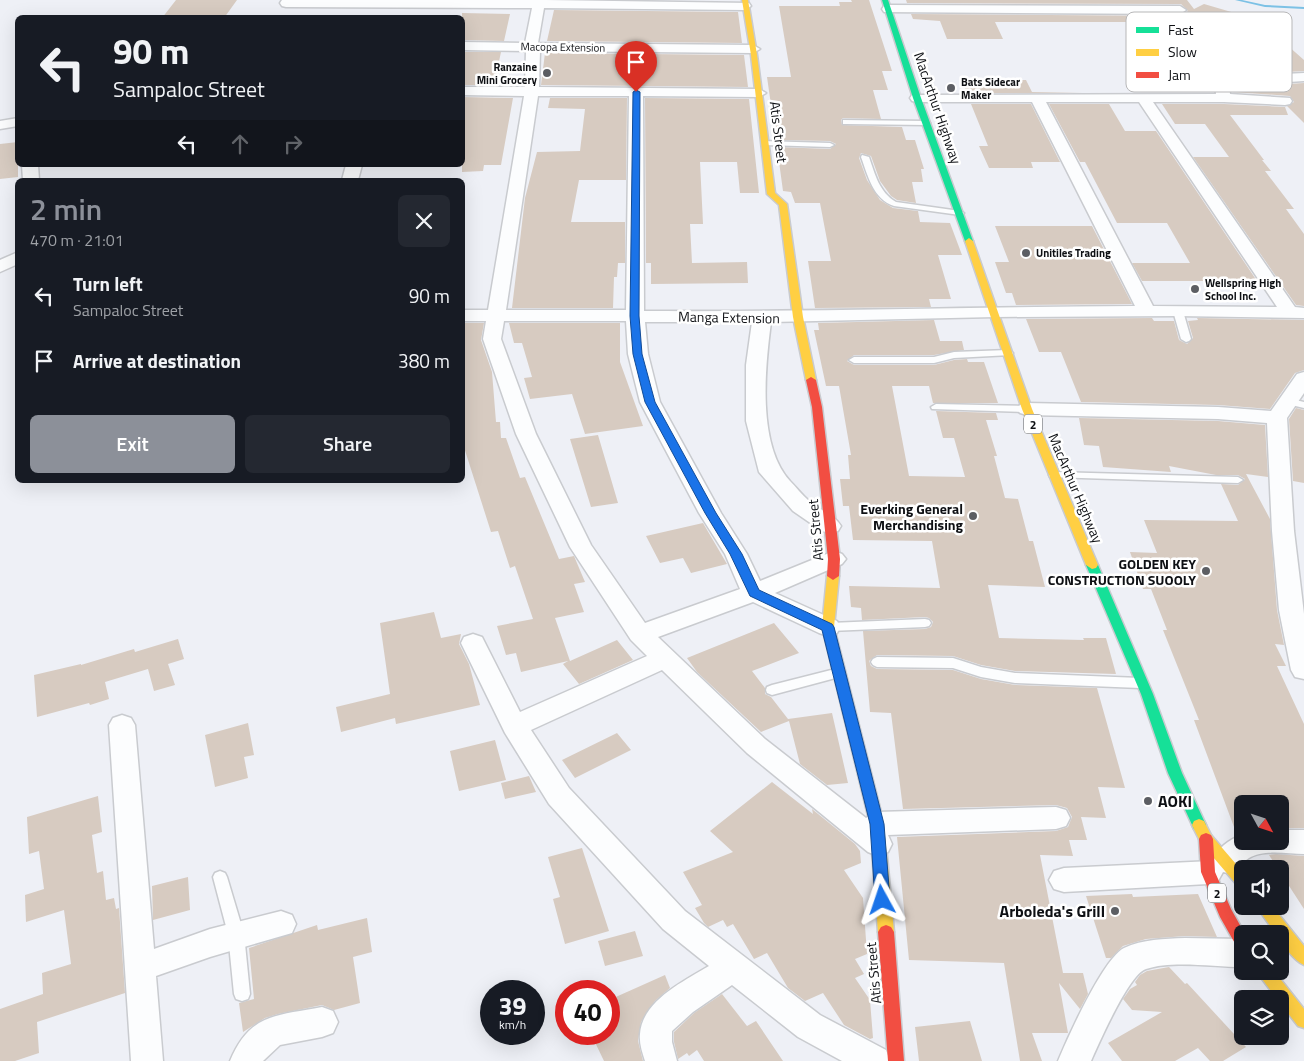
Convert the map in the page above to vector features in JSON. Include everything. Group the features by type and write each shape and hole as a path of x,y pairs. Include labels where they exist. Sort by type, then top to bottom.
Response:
{"main road":[{"name":"Atis Street","path":"745,3 753,49 771,194 784,204 798,317 816,407 834,559 828,627 878,834 896,1061"},
{"name":"MacArthur Highway","path":"886,4 917,98 996,312 1027,409 1142,683 1175,773 1206,839 1225,871 1225,912 1234,928"},
{"name":"MacArthur Highway","path":"1206,839 1225,871"},
{"path":"1270,915 1304,958"},
{"path":"1271,980 1304,1021"}],"street":[{"path":"281,15 287,2 745,3"},
{"path":"545,3 544,40 533,46 532,92 497,314 492,327 492,339 526,434 581,547 640,634 664,658 756,746 878,834 1056,818"},
{"path":"886,4 1065,4 1180,10"},
{"name":"Macopa Extension","path":"465,46 753,49"},
{"path":"465,91 758,92"},
{"path":"636,92 635,316 638,354 650,402 710,513 736,554 754,593 828,627"},
{"path":"1223,92 1224,98"},
{"path":"917,98 1224,98 1285,101"},
{"path":"1143,98 1296,313"},
{"path":"1037,99 1147,311"},
{"path":"0,125 15,122"},
{"path":"0,267 15,259"},
{"name":"Manga Extension","path":"465,315 798,317 996,312 1178,311 1296,313"},
{"path":"762,317 756,365 756,421 770,472 801,506 830,526"},
{"path":"1304,378 1289,408 1283,531 1291,610 1304,670"},
{"path":"1027,409 1218,413 1289,408"},
{"path":"640,634 754,593 834,559"},
{"path":"473,643 514,726 559,796 620,865 674,920 809,1026 874,1061"},
{"path":"514,726 664,658"},
{"path":"122,725 147,1061"},
{"path":"1064,880 1225,871 1240,848 1263,842 1304,842"},
{"path":"140,968 193,947 236,934 281,924"},
{"path":"1074,1061 1121,971 1133,958 1152,953 1234,953"},
{"path":"661,1061 655,1040 659,1023 682,1002 733,967"},
{"path":"246,1061 252,1049 272,1032 322,1022"}],"lane":[{"path":"846,122 926,123"},
{"path":"765,143 830,145"},
{"path":"865,157 878,193 886,200 894,204 960,214"},
{"path":"1178,311 1186,339"},
{"path":"854,360 934,360 954,354 1008,353"},
{"path":"936,407 1027,409"},
{"path":"1054,475 1238,480"},
{"path":"828,627 925,623"},
{"path":"877,662 952,663 981,672 1015,678 1142,683"},
{"path":"772,690 839,673"},
{"path":"220,877 236,934 242,994"}],"building":[{"path":"176,0 237,0 226,15 164,15"},
{"path":"851,0 869,0 892,71 882,71 888,90 873,90 881,119 843,118 841,120 842,125 902,127 906,140 915,140 924,169 921,169 923,182 912,182 916,203 897,200 891,196 880,181 871,156 861,153 859,158 867,180 880,200 893,208 918,211 920,222 950,223 962,255 938,255 951,299 929,299 931,307 815,308 808,261 831,261 820,203 795,203 791,192 783,191 777,147 830,149 836,144 830,141 776,140 767,77 791,77 779,6 840,6 839,2 852,2"},
{"path":"906,0 1187,0 1194,9 1204,4 1231,12 1186,12 1188,11 1181,4 907,3"},
{"path":"554,10 738,12 742,43 547,41"},
{"path":"462,13 510,14 504,41 465,40 465,15 462,15"},
{"path":"911,14 1126,16 1126,22 995,22 1003,39 947,39 940,21 913,19"},
{"path":"1292,49 1304,60 1304,71 1292,72"},
{"path":"465,52 501,52 494,85 465,85"},
{"path":"545,53 744,55 748,87 541,85"},
{"path":"961,80 1026,80 1032,92 1083,93 967,93"},
{"path":"1304,83 1304,123 1287,106 1294,102 1290,96 1232,92 1292,92 1292,84"},
{"path":"465,97 513,98 501,165 484,165 483,171 462,172 462,167 465,167"},
{"path":"550,98 627,98 626,180 579,180 571,222 625,222 625,263 618,263 617,277 614,277 613,308 512,308 525,198 537,152 580,151 585,109 548,108"},
{"path":"645,98 749,99 759,193 740,193 737,162 700,162 703,224 690,224 692,263 747,262 748,283 651,284 651,263 646,263"},
{"path":"971,104 1031,104 1060,162 1031,162 1033,168 989,168 979,146 988,146"},
{"path":"1049,104 1109,104 1125,131 1156,131 1257,281 1142,281 1132,263 1190,263 1167,223 1117,223 1085,162 1080,162"},
{"path":"1162,104 1224,104 1285,107 1288,115 1230,115 1271,171 1265,171 1294,209 1286,209 1304,234 1304,306 1296,305 1193,157 1229,157 1205,124 1175,124"},
{"path":"15,142 15,167 18,167 18,177 0,179 0,144"},
{"path":"995,226 1092,226 1132,304 1016,305 1012,293 1006,293 995,262 1009,262"},
{"path":"1152,318 1154,321 1174,321 1179,340 1187,344 1193,338 1188,321 1198,320 1197,318 1304,320 1304,370 1295,373 1270,409 1218,405 1081,402 1061,352 1039,352 1026,319"},
{"path":"934,320 940,341 962,341 964,350 934,355 854,355 847,361 854,365 934,365 967,359 968,362 984,362 998,403 933,403 929,386 892,386 909,476 965,477 954,438 943,438 936,411 996,413 998,420 986,420 997,456 994,456 1005,498 1018,499 1029,541 1033,541 1045,587 988,585 999,638 1084,640 1083,638 1106,638 1116,674 1015,671 981,665 953,656 877,655 869,661 871,666 877,669 953,670 981,679 1015,685 1097,688 1125,788 1098,787 1106,818 1081,817 1087,840 1069,840 1073,856 1040,855 1063,973 1083,973 1088,994 1080,1009 1059,983 1068,1033 1032,1033 1042,1061 1020,1061 1004,963 909,960 897,837 1056,831 1068,827 1072,817 1067,808 1056,805 903,809 891,713 870,712 863,631 925,629 931,627 933,622 925,617 862,620 861,608 851,607 849,586 940,588 932,541 853,540 849,506 843,506 840,479 850,479 848,455 851,455 839,386 826,386 814,330 819,330 818,323"},
{"path":"465,323 484,323 481,340 492,372 496,422 500,422 501,438 506,438 520,478 525,477 559,559 574,556 585,582 574,584 584,612 555,618 570,661 617,640 633,660 579,684 563,664 568,661 521,672 516,653 506,655 497,626 533,619 515,566 510,568 498,531 491,532 465,450"},
{"path":"509,323 620,323 620,362 643,426 585,434 572,394 530,399 524,378 532,377 522,343 514,343"},
{"path":"1296,408 1304,410 1304,483 1293,481 1289,419"},
{"path":"1079,418 1218,421 1265,425 1268,477 1246,474 1270,519 1277,610 1284,645 1275,644 1286,666 1277,666 1304,724 1304,828 1289,828 1289,795 1234,795 1234,827 1194,720 1199,720 1163,630 1167,630 1151,589 1143,589 1130,552 1157,553 1144,520 1238,521 1221,484 1238,485 1245,479 1238,475 1216,475 1169,466 1171,472 1103,467 1099,446 1084,445"},
{"path":"598,435 618,503 591,507 570,439"},
{"path":"703,523 727,564 691,573 683,558 660,563 646,536"},
{"path":"434,612 441,638 461,634 459,644 469,664 480,705 396,724 395,718 341,732 336,707 390,694 380,623"},
{"path":"774,623 799,653 752,671 765,688 765,694 771,697 788,719 832,713 848,783 827,785 800,764 789,721 761,732 697,672 687,658"},
{"path":"178,639 184,659 168,664 175,685 154,691 148,669 105,682 109,699 37,717 34,675 81,665 134,649 135,652"},
{"path":"248,723 254,755 244,757 248,778 215,787 205,735"},
{"path":"617,733 631,750 575,778 562,760"},
{"path":"495,740 506,780 459,791 450,751"},
{"path":"529,776 536,792 505,799 501,783"},
{"path":"772,782 813,814 812,809 855,844 860,851 861,863 844,870 863,898 867,954 855,959 864,974 855,978 870,1000 873,1038 870,1039 844,1025 823,993 805,1001 788,988 767,953 754,959 733,924 727,927 723,920 708,927 695,908 702,905 683,872 733,852 710,831"},
{"path":"98,796 102,832 92,835 97,873 103,871 106,900 114,898 116,909 119,908 125,993 37,1022 39,1053 15,1061 0,1061 0,1009 43,994 42,973 71,964 64,910 26,922 25,895 44,889 39,851 29,854 27,817"},
{"path":"582,848 609,931 565,944 553,899 560,897 548,857"},
{"path":"1269,855 1304,856 1304,909 1289,886 1289,860 1272,860"},
{"path":"188,877 190,910 153,920 152,886"},
{"path":"1132,894 1133,897 1198,894 1217,937 1185,936 1146,939 1123,946 1111,958 1106,958 1086,896"},
{"path":"367,918 372,952 353,957 360,1003 334,1010 322,1005 278,1014 265,1018 243,1032 239,1003 254,999 249,948 317,925 318,930"},
{"path":"635,931 643,956 605,966 598,941"},
{"path":"1169,967 1185,984 1187,983 1234,1034 1234,1045 1244,1045 1246,1047 1223,1061 1210,1061 1198,1048 1175,1061 1122,1061 1108,1043 1162,1012 1132,1010 1123,999 1130,989 1137,985 1135,982 1140,975 1147,971"},
{"path":"665,975 670,988 655,1001 641,1022 638,1041 643,1061 604,1061 596,1045 620,1045 620,995"},
{"path":"722,994 747,1026 756,1021 783,1061 704,1061 697,1050 689,1056 687,1053 678,1059 674,1032 694,1013"},
{"path":"970,1021 982,1061 919,1061 915,1027"}],"waterway":[{"path":"1237,0 1265,6 1304,8"}],"traffic: fast":[{"path":"885,0 917,98 969,241"},
{"path":"1092,565 1147,694 1175,773 1199,825"}],"traffic: slow":[{"path":"745,0 754,55 771,194 783,204 798,317 811,380"},
{"path":"969,241 1027,409 1092,565"},
{"path":"833,576 828,627 877,824 886,932"},
{"path":"1199,825 1206,839 1234,872"},
{"path":"1270,915 1304,958"},
{"path":"1271,980 1304,1021"}],"traffic: jam":[{"path":"811,380 817,407 834,559 833,576"},
{"path":"1206,839 1208,872 1234,928"},
{"path":"886,932 896,1061"}],"place":[{"name":"Ranzaine Mini Grocery","path":"547,73"},
{"name":"Bats Sidecar Maker","path":"951,88"},
{"name":"Unitiles Trading","path":"1026,253"},
{"name":"Wellspring High School Inc.","path":"1195,289"},
{"name":"Everking General Merchandising","path":"973,516"},
{"name":"GOLDEN KEY CONSTRUCTION SUOOLY","path":"1206,571"},
{"name":"AOKI","path":"1148,801"},
{"name":"Arboleda's Grill","path":"1115,911"}],"route":[{"path":"636,92 635,316 638,354 650,402 710,513 736,554 754,593 828,627 877,824 882,900"}]}
